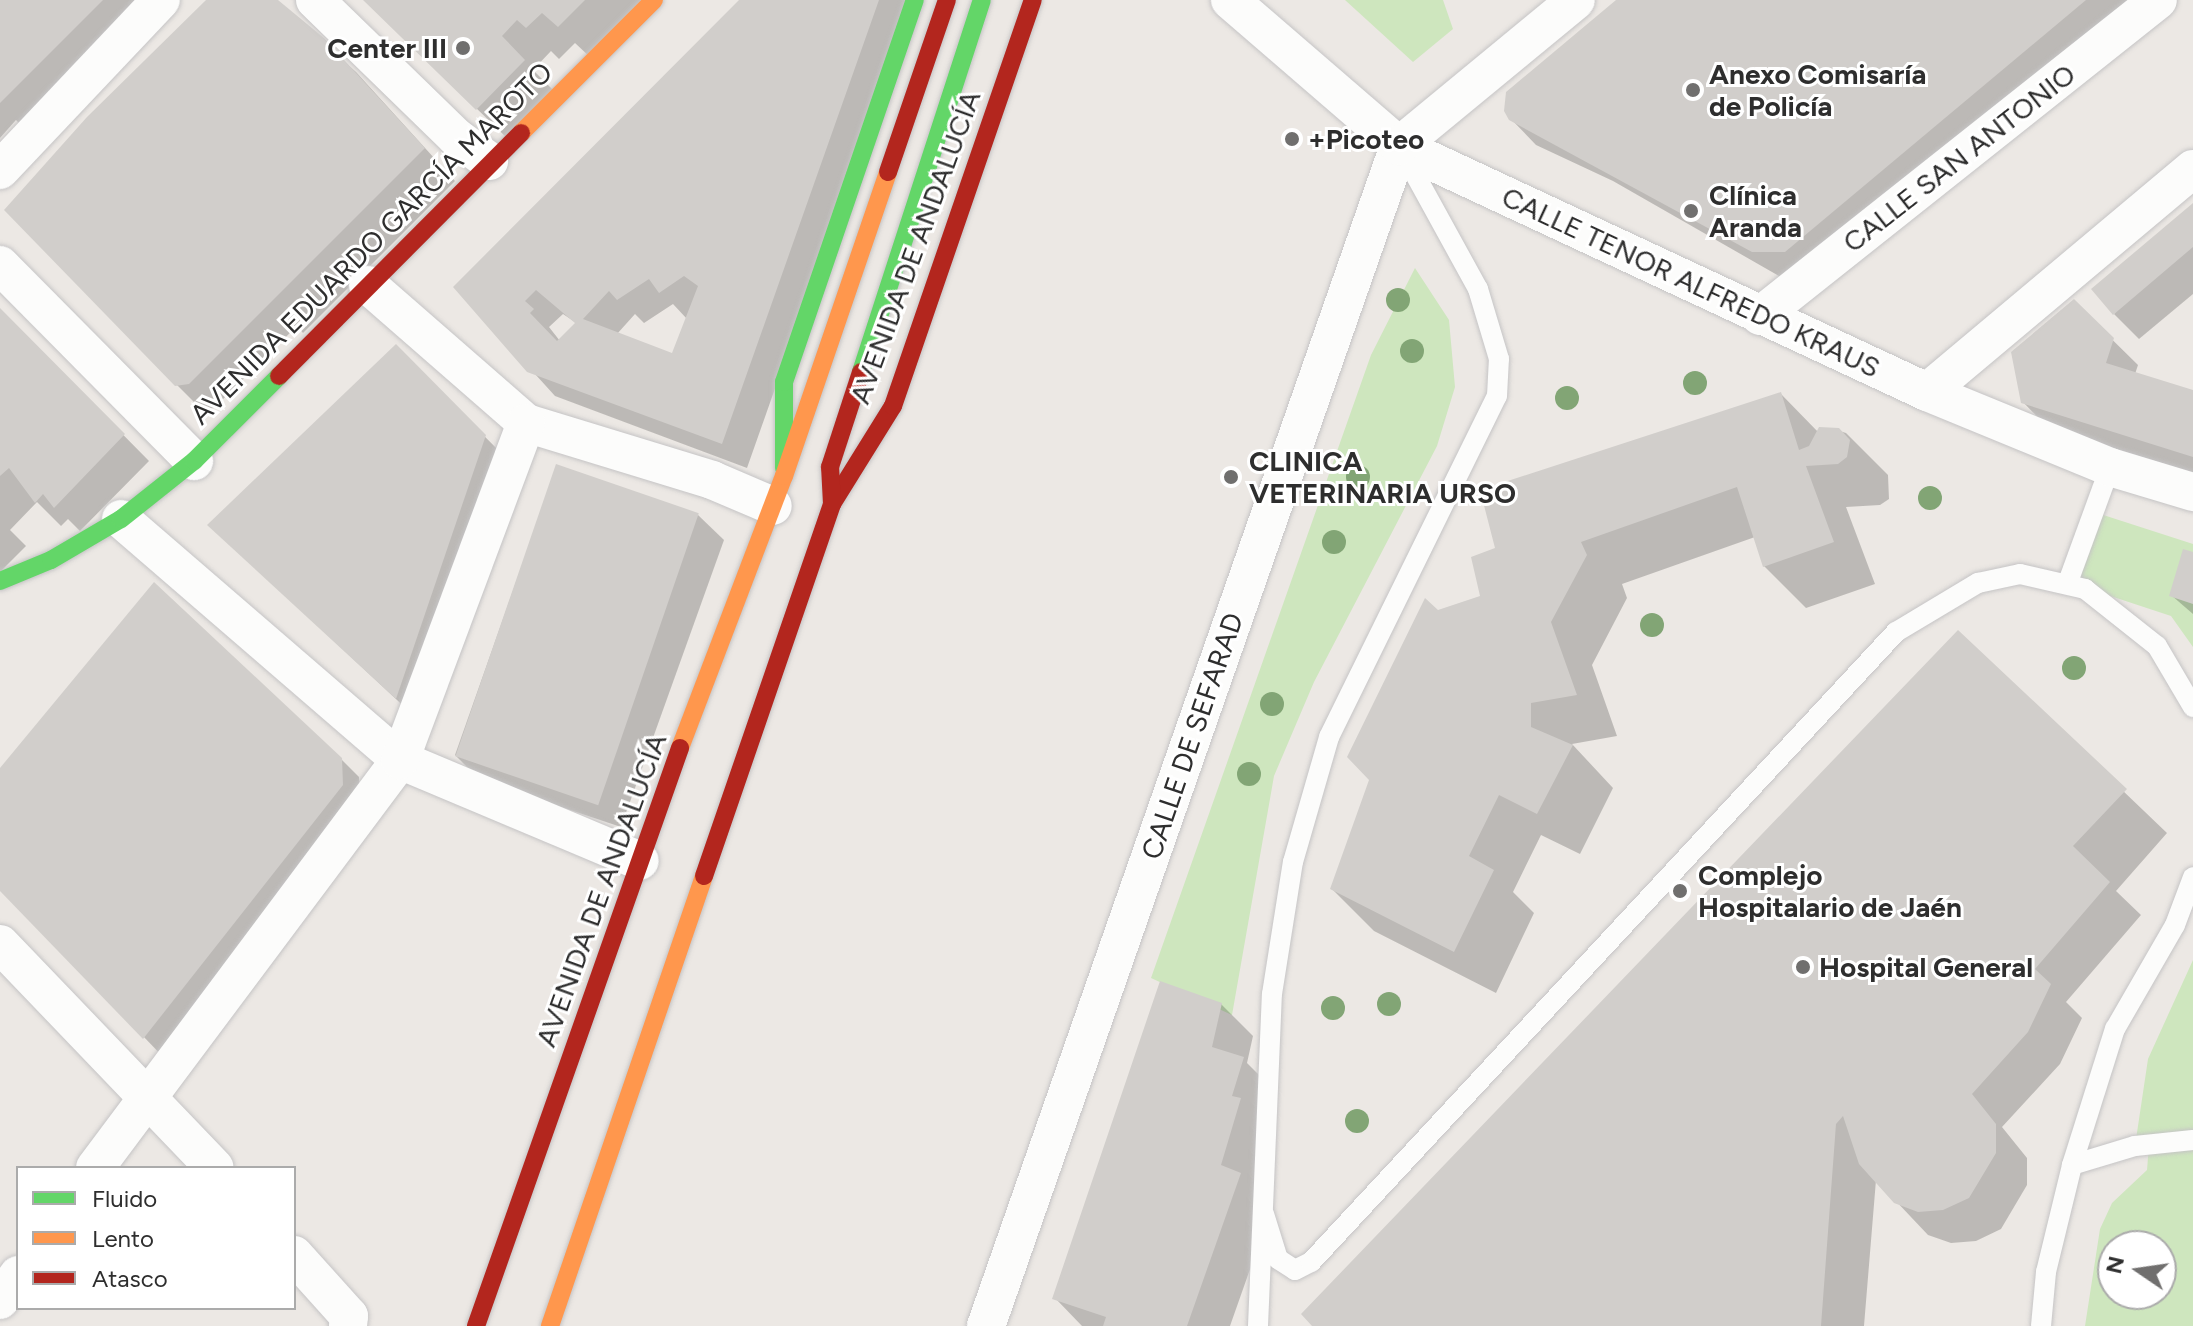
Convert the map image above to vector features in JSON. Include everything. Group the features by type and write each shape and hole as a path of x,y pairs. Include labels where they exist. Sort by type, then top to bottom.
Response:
{"main road":[{"name":"AVENIDA EDUARDO GARCÍA MAROTO","path":"0,581 51,560 121,519 194,461 489,161 654,0"},
{"name":"AVENIDA DE ANDALUCÍA","path":"778,491 784,382 915,0"},
{"name":"AVENIDA DE ANDALUCÍA","path":"476,1326 640,861 778,491 947,0"},
{"name":"AVENIDA DE ANDALUCÍA","path":"832,504 830,467 982,0"},
{"name":"AVENIDA DE ANDALUCÍA","path":"550,1326 832,504 893,406 1033,0"}],"street":[{"path":"0,170 161,0"},
{"path":"315,0 456,137 489,161"},
{"name":"CALLE TENOR ALFREDO KRAUS","path":"1230,0 1399,146 1927,392 2110,467 2193,492"},
{"path":"1399,146 1576,0"},
{"name":"CALLE SAN ANTONIO","path":"1760,316 2158,0"},
{"name":"CALLE DE SEFARAD","path":"986,1326 1399,146"},
{"path":"1927,392 2193,169"},
{"path":"0,265 194,461"},
{"path":"368,285 526,423 712,480 778,491"},
{"path":"96,1166 400,760 526,423"},
{"path":"121,519 400,760 640,861"},
{"path":"0,944 148,1094 213,1166"},
{"path":"296,1257 349,1321"},
{"path":"0,1300 16,1278"}],"lane":[{"path":"1258,1326 1272,994 1293,862 1329,737 1497,396 1499,359 1478,289 1399,146"},
{"path":"2068,582 2110,467"},
{"path":"1264,1214 1278,1259 1295,1270 1311,1262 1896,632 1978,583 2020,574 2068,582 2085,589 2157,646 2193,707"},
{"path":"2041,1326 2046,1272 2072,1165 2115,1029 2175,925 2193,877"},
{"path":"2072,1165 2135,1146 2193,1140"}],"green space":[{"path":"1345,0 1443,0 1453,29 1413,62"},
{"path":"1415,268 1449,320 1455,387 1437,446 1314,682 1274,776 1232,1015 1151,978 1371,355"},
{"path":"2094,512 2193,544 2193,647 2171,616 2068,582"},
{"path":"2193,960 2193,1326 2085,1326 2097,1248 2097,1310 2177,1310 2177,1230 2100,1230 2112,1203 2147,1170 2149,1145 2135,1146 2148,1059"}],"building":[{"path":"0,0 103,0 0,103"},
{"path":"206,0 278,0 324,38 425,148 189,384 175,386 4,210 87,117"},
{"name":"Center III","path":"363,0 585,0 558,27 542,13 526,28 517,20 502,36 525,60 476,110"},
{"path":"739,0 879,0 722,444 527,372 453,287","holes":["684,276 698,286 672,353 583,319 609,291 617,300 649,279 659,293","536,290 575,323 557,341 530,313 534,309 525,301"]},
{"path":"1616,0 2086,0 1785,252 1752,252 1509,120 1504,111 1506,92"},
{"path":"2193,203 2193,247 2113,315 2091,289"},
{"path":"2074,299 2114,338 2106,363 2193,390 2193,457 2021,403 2011,352"},
{"path":"0,308 125,434 54,508 43,494 35,503 9,468 0,476"},
{"path":"396,344 486,435 396,699 207,525"},
{"path":"1781,392 1799,450 1809,446 1819,427 1839,428 1850,440 1847,457 1838,464 1806,466 1834,542 1763,567 1737,487 1581,542 1587,555 1551,622 1577,695 1531,703 1531,727 1573,745 1537,814 1499,795 1469,856 1494,870 1454,952 1330,889 1369,780 1347,757 1425,598 1438,610 1480,596 1471,557 1495,548 1480,490"},
{"path":"556,464 699,513 598,805 455,756"},
{"path":"2183,549 2193,552 2193,604 2169,596"},
{"path":"154,582 342,758 343,785 143,1039 0,891 0,768"},
{"name":"Hospital General","path":"1958,630 2127,789 2073,846 2110,882 2035,969 2051,984 2028,1032 1972,1094 1996,1124 1996,1153 1969,1198 1943,1210 1918,1212 1894,1203 1859,1164 1843,1116 1836,1124 1821,1326 1312,1326 1301,1314"},
{"path":"1160,981 1222,1003 1212,1047 1244,1057 1232,1096 1241,1098 1221,1165 1241,1173 1187,1326 1103,1326 1106,1317 1052,1299"}],"traffic: fast":[{"path":"784,468 784,382 915,0"},
{"path":"861,372 982,0"},
{"path":"0,581 51,560 121,519 194,461 279,376"}],"traffic: slow":[{"path":"521,133 654,0"},
{"path":"680,748 784,476 888,172"},
{"path":"550,1326 704,876"}],"traffic: jam":[{"path":"888,172 947,0"},
{"path":"832,504 893,406 1033,0"},
{"path":"279,376 521,133"},
{"path":"704,876 832,504 830,467 861,372"},
{"path":"476,1326 680,748"}],"place":[{"name":"Center III","path":"463,48"},
{"name":"Anexo Comisaría de Policía","path":"1693,90"},
{"name":"+Picoteo","path":"1292,139"},
{"name":"Clínica Aranda","path":"1691,211"},
{"name":"CLINICA VETERINARIA URSO","path":"1231,477"},
{"name":"Complejo Hospitalario de Jaén","path":"1680,891"},
{"name":"Hospital General","path":"1803,967"}]}
